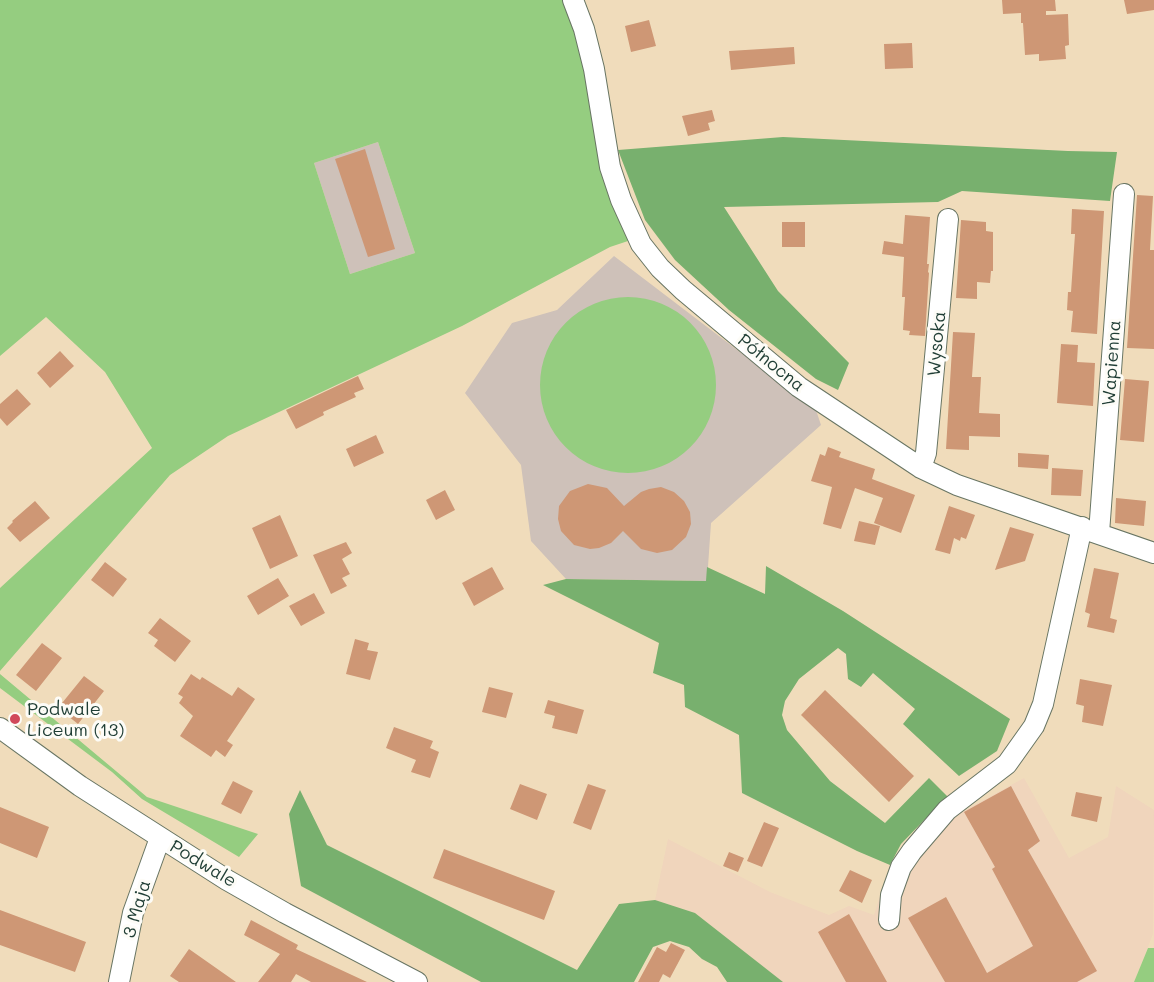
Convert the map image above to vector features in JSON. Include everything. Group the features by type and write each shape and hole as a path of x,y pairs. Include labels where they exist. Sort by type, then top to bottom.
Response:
{"street":[{"name":"Północna","path":"573,0 584,29 594,69 610,167 621,200 641,244 660,268 683,290 799,387 921,468 957,485 1154,553"},
{"name":"Wapienna","path":"889,920 891,895 901,867 912,851 947,810 1007,764 1034,726 1043,704 1091,530 1124,194"},
{"name":"Wysoka","path":"921,468 926,453 948,219"},
{"name":"Podwale","path":"0,728 80,786 160,838 285,913 417,982"},
{"name":"3 Maja","path":"119,982 133,913 160,838"}],"shaded area":[{"path":"378,142 415,253 350,274 314,163"},
{"path":"614,256 816,410 821,425 711,523 707,581 566,579 531,541 521,465 465,393 512,323 557,310"},
{"path":"1024,778 1069,858 1108,837 1116,786 1154,810 1153,934 1134,982 782,982 695,913 655,900 668,839 770,892 829,915 849,906 874,915 890,865 905,874 956,815"}],"green space":[{"path":"0,0 566,0 582,39 608,180 628,241 610,247 462,326 228,436 170,475 0,671 0,588 152,448 105,372 46,317 0,356","holes":["378,142 415,253 350,274 314,163"]},
{"path":"783,137 1117,152 1110,201 962,191 938,202 724,207 778,291 849,363 838,390 816,379 729,310 675,260 645,220 618,150"},
{"path":"628,297 662,304 677,312 690,323 701,336 709,351 716,385 709,419 701,434 690,447 677,458 662,466 628,473 594,466 579,458 566,447 555,434 547,419 540,385 547,351 555,336 566,323 579,312 594,304"},
{"path":"766,566 843,611 1010,719 997,751 959,776 903,724 915,709 873,673 861,687 848,679 846,654 838,648 799,679 785,701 782,715 787,730 830,781 885,823 929,778 950,799 932,812 901,844 890,865 857,851 742,793 739,735 685,707 684,685 653,673 659,643 543,585 566,579 706,581 707,567 765,594"},
{"path":"0,674 147,797 258,834 239,857 142,799 112,772 0,688"},
{"path":"300,790 327,845 577,970 619,904 655,900 695,913 783,982 727,982 717,967 702,959 689,947 670,941 653,947 634,982 481,982 301,886 289,814"},
{"path":"1148,948 1154,948 1154,982 1134,982"}],"building":[{"path":"1002,0 1055,0 1056,11 1046,11 1046,15 1068,14 1069,45 1065,46 1066,59 1039,61 1039,54 1025,55 1021,13 1003,14"},
{"path":"1124,0 1154,0 1154,10 1127,14"},
{"path":"649,20 656,46 631,52 625,26"},
{"path":"912,43 913,68 885,69 884,44"},
{"path":"794,47 795,64 731,70 729,51"},
{"path":"712,110 715,121 708,123 710,130 688,136 682,116"},
{"path":"365,149 395,249 368,257 335,159"},
{"path":"1137,195 1153,196 1150,250 1154,250 1154,349 1127,348"},
{"path":"1072,209 1104,211 1097,334 1071,332 1073,311 1067,310 1068,292 1071,292 1075,234 1071,234"},
{"path":"905,215 930,217 925,336 909,335 910,331 903,330 904,257 882,254 884,241 903,244"},
{"path":"961,220 986,222 986,231 993,232 993,271 991,271 990,283 977,282 977,299 956,298"},
{"path":"782,222 805,222 805,247 782,247"},
{"path":"953,332 975,333 972,377 981,377 979,413 1000,414 1000,437 969,436 969,450 946,449"},
{"path":"1061,344 1078,345 1077,362 1095,363 1093,406 1057,403"},
{"path":"60,351 74,366 50,388 37,373"},
{"path":"358,376 364,389 354,393 356,397 323,412 324,415 296,429 286,410"},
{"path":"1125,379 1149,381 1144,442 1120,440"},
{"path":"17,389 31,404 7,426 0,418 0,404"},
{"path":"376,435 384,453 354,467 346,449"},
{"path":"828,447 841,452 839,457 875,469 872,479 915,495 901,533 874,523 883,498 855,488 841,529 823,524 832,487 811,481 820,454 825,456"},
{"path":"1018,453 1049,455 1048,469 1018,467"},
{"path":"1052,468 1083,470 1081,496 1051,495"},
{"path":"588,484 607,488 624,506 641,492 649,489 661,487 674,492 684,501 690,512 691,524 686,537 672,550 657,553 641,549 623,531 611,543 599,548 590,549 574,545 561,531 558,519 559,506 570,491"},
{"path":"445,490 455,510 436,520 426,500"},
{"path":"1116,498 1146,501 1144,526 1115,523"},
{"path":"35,501 50,518 20,542 7,528"},
{"path":"949,506 975,515 966,539 961,537 960,541 954,538 950,554 935,550"},
{"path":"280,515 298,556 270,569 252,528"},
{"path":"859,521 880,526 875,545 854,541"},
{"path":"1010,527 1034,534 1025,561 995,570"},
{"path":"346,542 352,553 342,559 350,574 342,578 347,586 331,594 313,555"},
{"path":"105,562 127,579 113,597 91,580"},
{"path":"492,567 504,589 474,606 462,583"},
{"path":"1094,568 1119,573 1110,618 1117,620 1114,633 1087,627 1090,614 1085,612"},
{"path":"278,578 289,596 258,615 247,596"},
{"path":"314,593 325,613 301,626 289,606"},
{"path":"160,618 191,641 175,662 154,646 158,640 148,633"},
{"path":"355,639 369,643 367,650 378,652 370,680 346,674"},
{"path":"42,643 62,658 36,691 16,675"},
{"path":"191,674 200,680 202,677 232,696 238,687 255,699 227,741 233,745 225,757 216,750 211,757 180,736 193,716 179,703 183,697 178,694"},
{"path":"84,676 104,691 78,724 58,708"},
{"path":"1080,679 1112,685 1103,726 1082,722 1084,706 1076,704"},
{"path":"489,687 513,693 506,718 482,712"},
{"path":"825,690 914,776 889,802 801,715"},
{"path":"548,700 584,710 577,734 552,728 555,716 544,713"},
{"path":"394,727 433,741 430,748 439,752 430,778 411,772 416,760 386,748"},
{"path":"233,781 253,791 241,814 221,804"},
{"path":"520,784 547,794 537,820 510,809"},
{"path":"588,784 606,790 591,830 573,823"},
{"path":"1011,786 1040,841 1028,850 1097,971 1077,982 945,982 908,918 946,897 987,973 1033,946 992,869 995,867 964,812"},
{"path":"1076,792 1102,797 1097,822 1071,816"},
{"path":"0,807 49,827 37,858 0,843"},
{"path":"764,822 779,828 762,867 747,861"},
{"path":"444,849 555,891 544,920 433,878"},
{"path":"729,852 744,858 738,872 723,866"},
{"path":"850,870 872,880 862,903 839,891"},
{"path":"0,910 86,942 75,972 0,945"},
{"path":"849,914 887,982 846,982 818,932"},
{"path":"251,920 298,945 296,949 367,982 311,982 296,974 291,982 258,982 280,954 244,935"},
{"path":"671,943 685,950 670,978 663,974 659,982 638,982 657,947 666,952"},
{"path":"189,949 236,982 179,982 170,976"}],"place":[{"name":"Podwale Liceum (13)","path":"15,719"}]}
